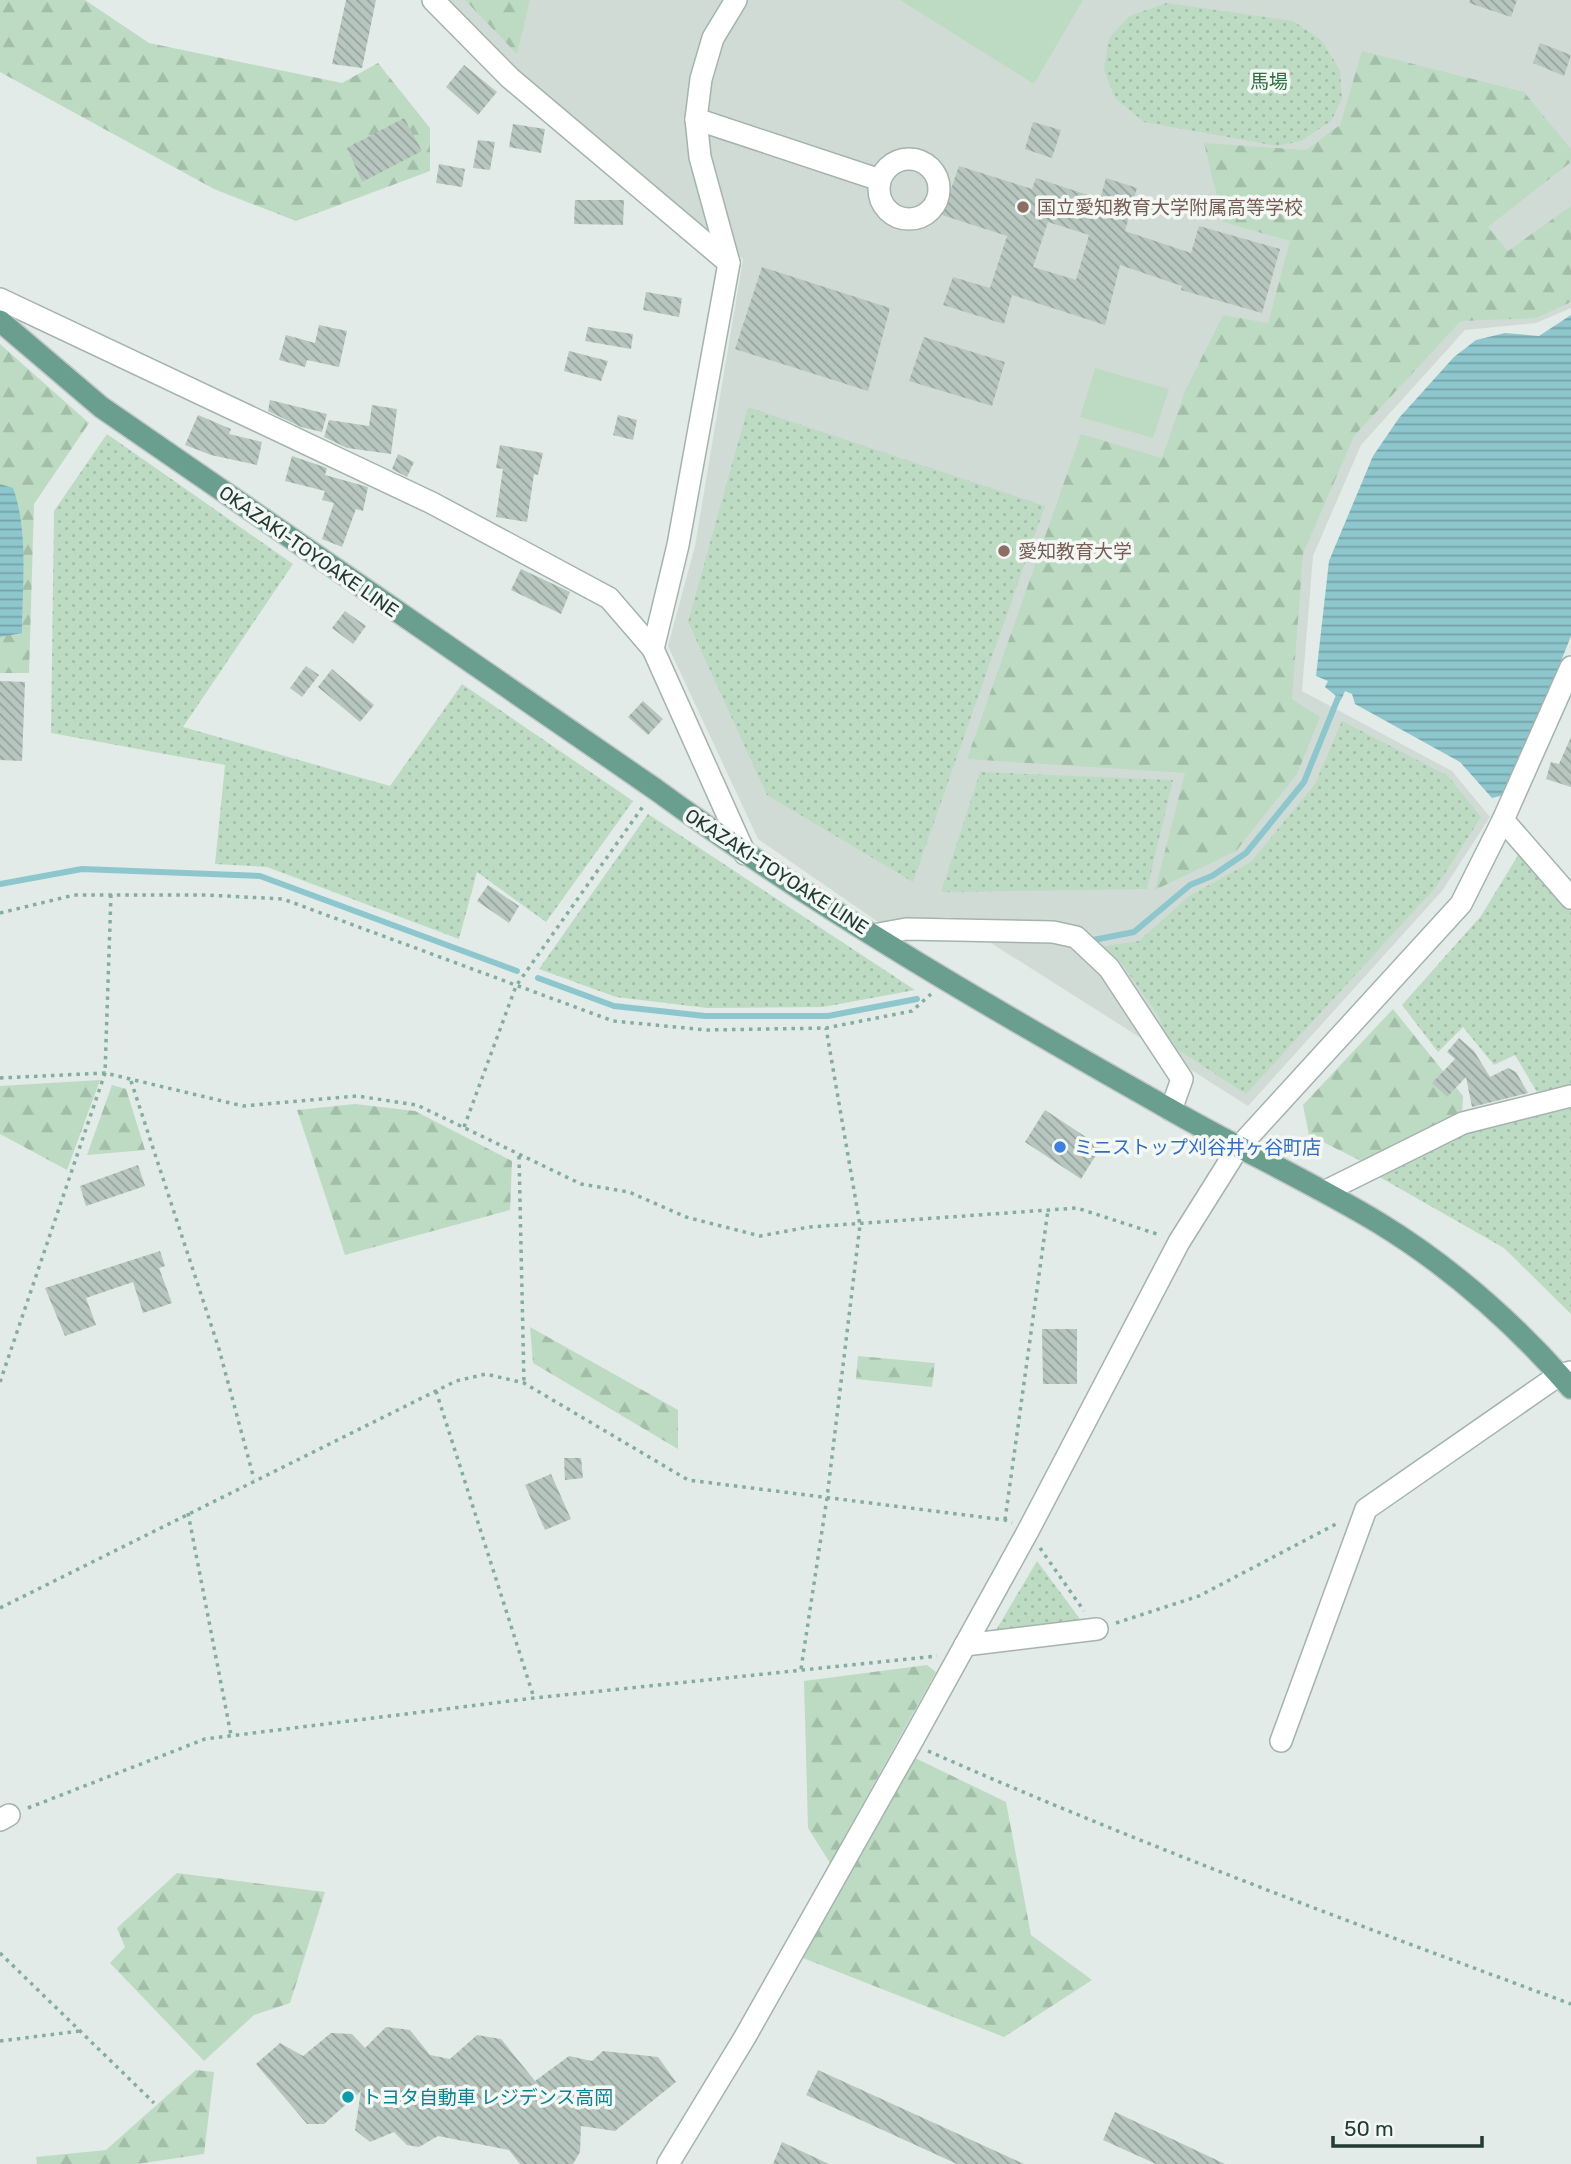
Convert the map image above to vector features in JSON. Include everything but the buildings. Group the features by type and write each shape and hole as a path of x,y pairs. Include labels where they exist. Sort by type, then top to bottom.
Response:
{"main road":[{"name":"OKAZAKI-TOYOAKE LINE","path":"0,321 101,407 655,789 745,855 945,981 1238,1148 1382,1225 1495,1309 1567,1378"}],"street":[{"path":"433,0 510,78 729,263"},
{"path":"653,649 678,545 729,263 700,158 696,119 701,79 713,38 736,0"},
{"path":"696,119 880,180"},
{"path":"0,299 432,503 608,598 653,649 745,855"},
{"path":"668,2164 745,2038 911,1744 1028,1531 1178,1241 1238,1148 1461,904 1503,820 1571,667"},
{"path":"1503,820 1571,898"},
{"path":"873,935 931,929 1053,932 1076,937 1109,968 1182,1079 1171,1110"},
{"path":"1324,1192 1463,1124 1571,1096"},
{"path":"1281,1741 1366,1509 1567,1378"},
{"path":"960,1653 1097,1629"}],"path":[{"path":"464,1127 516,986 655,789"},
{"path":"0,1382 105,1073 111,894"},
{"path":"0,913 74,895 283,899 613,1021 707,1030 826,1028 912,1011 945,981"},
{"path":"802,1669 827,1498 860,1225 826,1028"},
{"path":"0,1078 105,1073 243,1106 357,1096 417,1105 581,1184 629,1192 686,1217 760,1236 809,1227 1077,1208 1178,1241"},
{"path":"131,1081 219,1349 254,1479"},
{"path":"519,1156 524,1383"},
{"path":"1005,1520 1048,1210"},
{"path":"0,1608 254,1479 456,1381 486,1374 524,1383 688,1480 1005,1520 1028,1531 1097,1629 1199,1596 1366,1509"},
{"path":"436,1391 534,1698"},
{"path":"188,1513 231,1735"},
{"path":"3,1816 205,1739 534,1698 960,1653"},
{"path":"911,1744 1047,1804 1237,1879 1571,2004"},
{"path":"0,1953 154,2103"},
{"path":"0,2041 80,2031"}],"shaded area":[{"name":"愛知教育大学","path":"447,0 1571,0 1571,308 1536,323 1465,330 1361,445 1313,556 1302,691 1452,771 1490,817 1442,891 1248,1106 950,917 878,922 758,839 668,646 695,546 743,259 515,68"}],"green space":[{"path":"0,0 85,0 149,43 342,83 378,63 430,128 430,171 296,221 214,189 0,72"},
{"path":"465,0 530,0 517,54"},
{"path":"900,0 1083,0 1034,84"},
{"name":"馬場","path":"1167,3 1293,21 1321,40 1340,70 1342,99 1331,121 1301,141 1277,146 1144,122 1115,98 1104,70 1109,38 1129,16"},
{"path":"1362,51 1524,92 1571,149 1571,162 1488,227 1508,251 1571,206 1571,302 1536,318 1461,321 1354,436 1303,554 1292,699 1320,717 1297,774 1236,851 1155,890 1185,773 967,759 1081,434 1162,458 1185,391 1223,315 1268,323 1290,241 1223,222 1204,143 1306,150 1340,125"},
{"path":"0,344 89,423 34,504 29,673 0,673"},
{"path":"1095,368 1169,389 1153,438 1080,417"},
{"path":"748,407 1045,506 913,882 767,795 688,622"},
{"path":"107,434 293,564 183,727 390,786 462,684 633,801 546,922 477,872 459,939 267,867 215,864 225,765 51,733 54,511"},
{"path":"1342,721 1448,776 1481,817 1436,887 1246,1094 1163,1040 1160,1018 1119,960 1101,947 1139,941 1189,896 1251,862 1315,784"},
{"path":"980,772 1173,780 1147,889 941,892"},
{"path":"648,814 915,990 823,1007 707,1008 616,997 539,969"},
{"path":"1520,852 1571,911 1571,1085 1537,1092 1515,1055 1494,1065 1463,1027 1438,1052 1402,1005 1481,916"},
{"path":"1393,1009 1463,1096 1462,1115 1363,1162 1309,1135 1303,1105"},
{"path":"100,1080 67,1170 0,1134 0,1086"},
{"path":"112,1085 126,1089 145,1150 87,1155"},
{"path":"355,1104 415,1111 512,1161 510,1210 345,1255 297,1110"},
{"path":"1571,1108 1571,1314 1504,1248 1376,1175 1469,1131"},
{"path":"530,1327 678,1410 678,1449 533,1363"},
{"path":"858,1356 935,1363 932,1387 856,1379"},
{"path":"1037,1561 1083,1623 995,1632"},
{"path":"927,1665 936,1672 830,1863 808,1828 804,1681"},
{"path":"913,1757 1006,1802 1031,1935 1092,1980 1004,2037 803,1958"},
{"path":"177,1873 325,1892 290,2003 254,2015 204,2061 110,1963 125,1947 117,1928"},
{"path":"196,2070 214,2072 204,2154 137,2164 37,2164 36,2157 106,2150"}],"water":[{"path":"1571,315 1571,636 1508,794 1492,798 1460,762 1355,704 1352,694 1345,691 1341,700 1325,687 1328,681 1316,676 1329,561 1373,456 1399,418 1454,357 1476,340 1505,333 1539,336"},
{"path":"0,484 13,488 21,523 24,560 22,633 0,637"}],"waterway":[{"path":"1088,941 1134,932 1190,885 1212,876 1246,853 1304,782 1338,698"},
{"path":"0,884 82,869 260,876 517,971"},
{"path":"538,978 614,1006 705,1016 828,1016 917,999"}],"place":[{"name":"国立愛知教育大学附属高等学校","path":"1023,207"},
{"name":"愛知教育大学","path":"1004,551"},
{"name":"ミニストップ刈谷井ヶ谷町店","path":"1060,1147"},
{"name":"トヨタ自動車 レジデンス高岡","path":"348,2097"}]}
